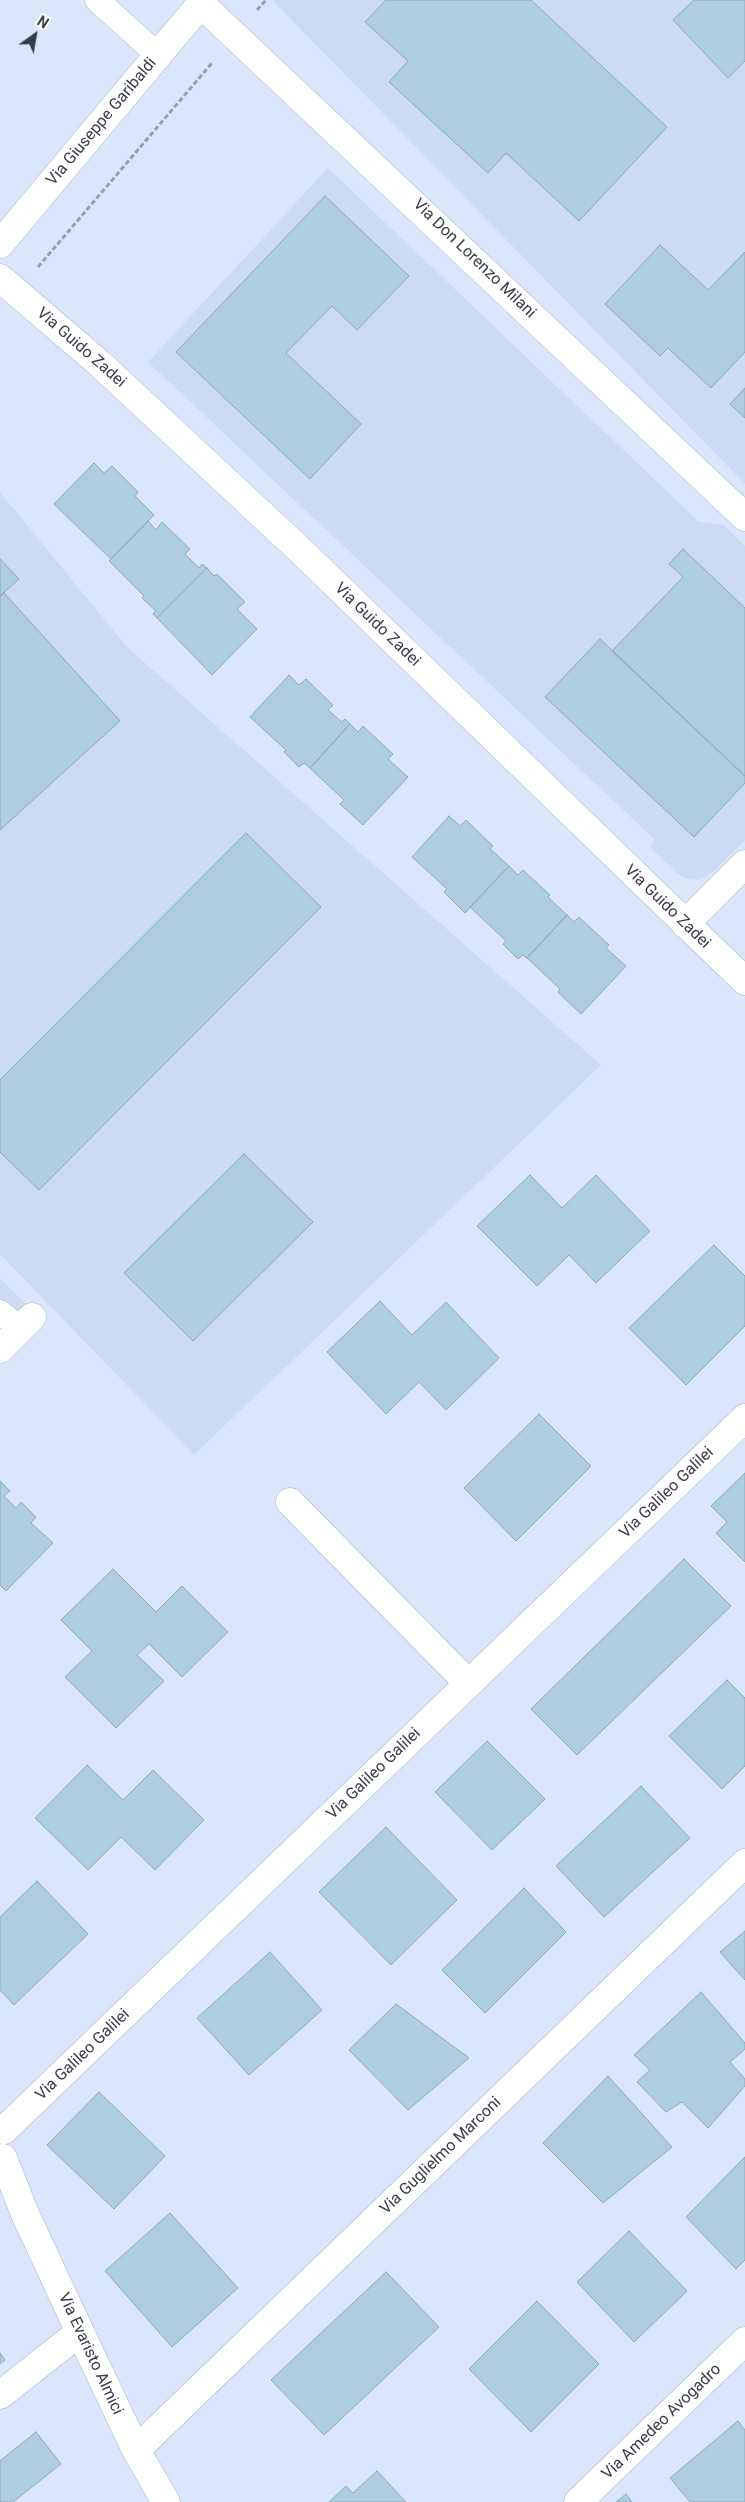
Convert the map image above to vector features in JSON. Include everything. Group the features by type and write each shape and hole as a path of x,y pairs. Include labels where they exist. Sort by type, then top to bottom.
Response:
{"street":[{"name":"Via Giuseppe Garibaldi","path":"0,244 202,2"},
{"name":"Via Don Lorenzo Milani","path":"202,2 745,517"},
{"name":"Via Guido Zadei","path":"8,285 99,363 294,545 745,981"},
{"path":"685,924 745,864"},
{"path":"0,1349 18,1319"},
{"name":"Via Galileo Galilei","path":"2,2124 745,1418"},
{"path":"290,1502 468,1683"},
{"name":"Via Guglielmo Marconi","path":"136,2450 745,1863"},
{"path":"1,2161 5,2149 2,2124"},
{"name":"Via Evaristo Almici","path":"1,2161 136,2450 166,2502"},
{"name":"Via Evaristo Almici","path":"0,2186 21,2202"},
{"path":"0,2395 80,2332"},
{"name":"Via Amedeo Avogadro","path":"578,2502 745,2341"}],"lane":[{"path":"97,0 158,55"}],"path":[{"path":"8,285 266,0"}],"shaded area":[{"path":"275,0 745,0 745,484 274,2"},
{"path":"328,168 698,521 724,525 745,546 745,840 713,872 699,880 687,879 677,873 650,847 655,840 148,362"},
{"path":"0,492 127,647 601,1065 194,1455 0,1254"},
{"path":"0,1278 32,1310 0,1341"}],"building":[{"path":"386,0 531,0 667,127 579,221 506,153 488,173 389,82 408,61 365,22"},
{"path":"694,0 745,0 745,61 728,78 673,20"},
{"path":"325,196 409,276 357,330 332,306 286,353 361,424 310,479 176,352"},
{"path":"660,245 708,290 745,252 745,352 711,388 668,348 660,356 605,304"},
{"path":"745,388 745,418 730,404"},
{"path":"94,463 104,473 112,466 138,492 135,496 154,515 111,559 54,504"},
{"path":"148,521 156,530 162,522 190,549 185,554 199,568 202,564 207,568 157,618 153,614 156,611 142,598 144,596 109,561"},
{"path":"683,549 745,608 745,776 612,651 683,577 669,564"},
{"path":"0,559 19,579 0,596"},
{"path":"207,568 214,576 217,574 245,602 237,609 257,629 212,675 157,618"},
{"path":"4,593 120,721 0,830 0,596"},
{"path":"600,639 745,776 745,783 694,837 545,697"},
{"path":"289,675 299,685 306,679 333,705 328,710 342,722 345,719 350,724 310,768 304,763 299,767 284,752 286,750 250,717"},
{"path":"350,724 358,732 363,726 393,754 388,759 408,777 363,825 340,804 344,800 310,768"},
{"path":"449,816 460,826 466,820 493,846 490,849 509,866 465,913 444,892 447,889 412,857"},
{"path":"246,833 321,907 39,1190 0,1152 0,1080"},
{"path":"509,866 518,875 523,870 550,895 548,897 567,915 527,958 523,955 518,959 503,944 506,941 470,907"},
{"path":"567,915 574,922 579,917 609,945 606,948 626,966 581,1014 558,992 560,989 527,958"},
{"path":"244,1154 313,1222 193,1341 124,1273"},
{"path":"530,1175 562,1208 596,1175 650,1231 596,1283 569,1255 537,1286 477,1226"},
{"path":"714,1245 745,1276 745,1326 686,1385 629,1328"},
{"path":"380,1301 412,1335 446,1302 499,1358 446,1410 419,1382 386,1414 327,1352"},
{"path":"539,1414 591,1466 516,1541 464,1488"},
{"path":"745,1473 745,1562 716,1533 727,1522 711,1506"},
{"path":"0,1481 10,1491 4,1496 16,1508 21,1502 36,1517 31,1523 53,1543 6,1591 0,1585"},
{"path":"684,1559 731,1606 577,1755 531,1709"},
{"path":"113,1569 156,1612 182,1586 228,1632 182,1677 149,1644 137,1655 164,1681 116,1728 65,1677 92,1651 61,1620"},
{"path":"727,1680 745,1698 745,1766 722,1789 669,1736"},
{"path":"487,1741 545,1799 492,1850 435,1792"},
{"path":"87,1765 123,1800 153,1770 204,1820 155,1870 121,1837 88,1870 35,1818"},
{"path":"641,1786 690,1838 604,1917 556,1866"},
{"path":"386,1827 457,1900 391,1965 319,1892"},
{"path":"37,1881 88,1934 14,2005 0,1990 0,1917"},
{"path":"524,1888 566,1932 485,2013 442,1970"},
{"path":"745,1931 745,1980 720,1952"},
{"path":"270,1952 322,2010 249,2075 197,2018"},
{"path":"701,1992 745,2043 745,2049 730,2062 745,2079 745,2086 708,2128 682,2102 666,2112 637,2082 650,2070 634,2055"},
{"path":"396,2004 469,2058 408,2110 349,2050"},
{"path":"608,2076 672,2147 603,2203 543,2143"},
{"path":"99,2092 165,2156 114,2209 47,2145"},
{"path":"745,2157 745,2260 736,2269 686,2217"},
{"path":"170,2213 238,2288 172,2347 105,2271"},
{"path":"629,2231 687,2291 634,2342 577,2282"},
{"path":"386,2272 439,2327 324,2435 271,2380"},
{"path":"537,2301 599,2364 531,2432 469,2369"},
{"path":"0,2353 5,2360 0,2364"},
{"path":"738,2421 745,2430 745,2502 690,2502 670,2478"},
{"path":"36,2432 61,2464 13,2502 0,2502 0,2461"},
{"path":"377,2471 406,2502 329,2502 346,2486 353,2493"},
{"path":"626,2494 632,2502 616,2502"}]}
